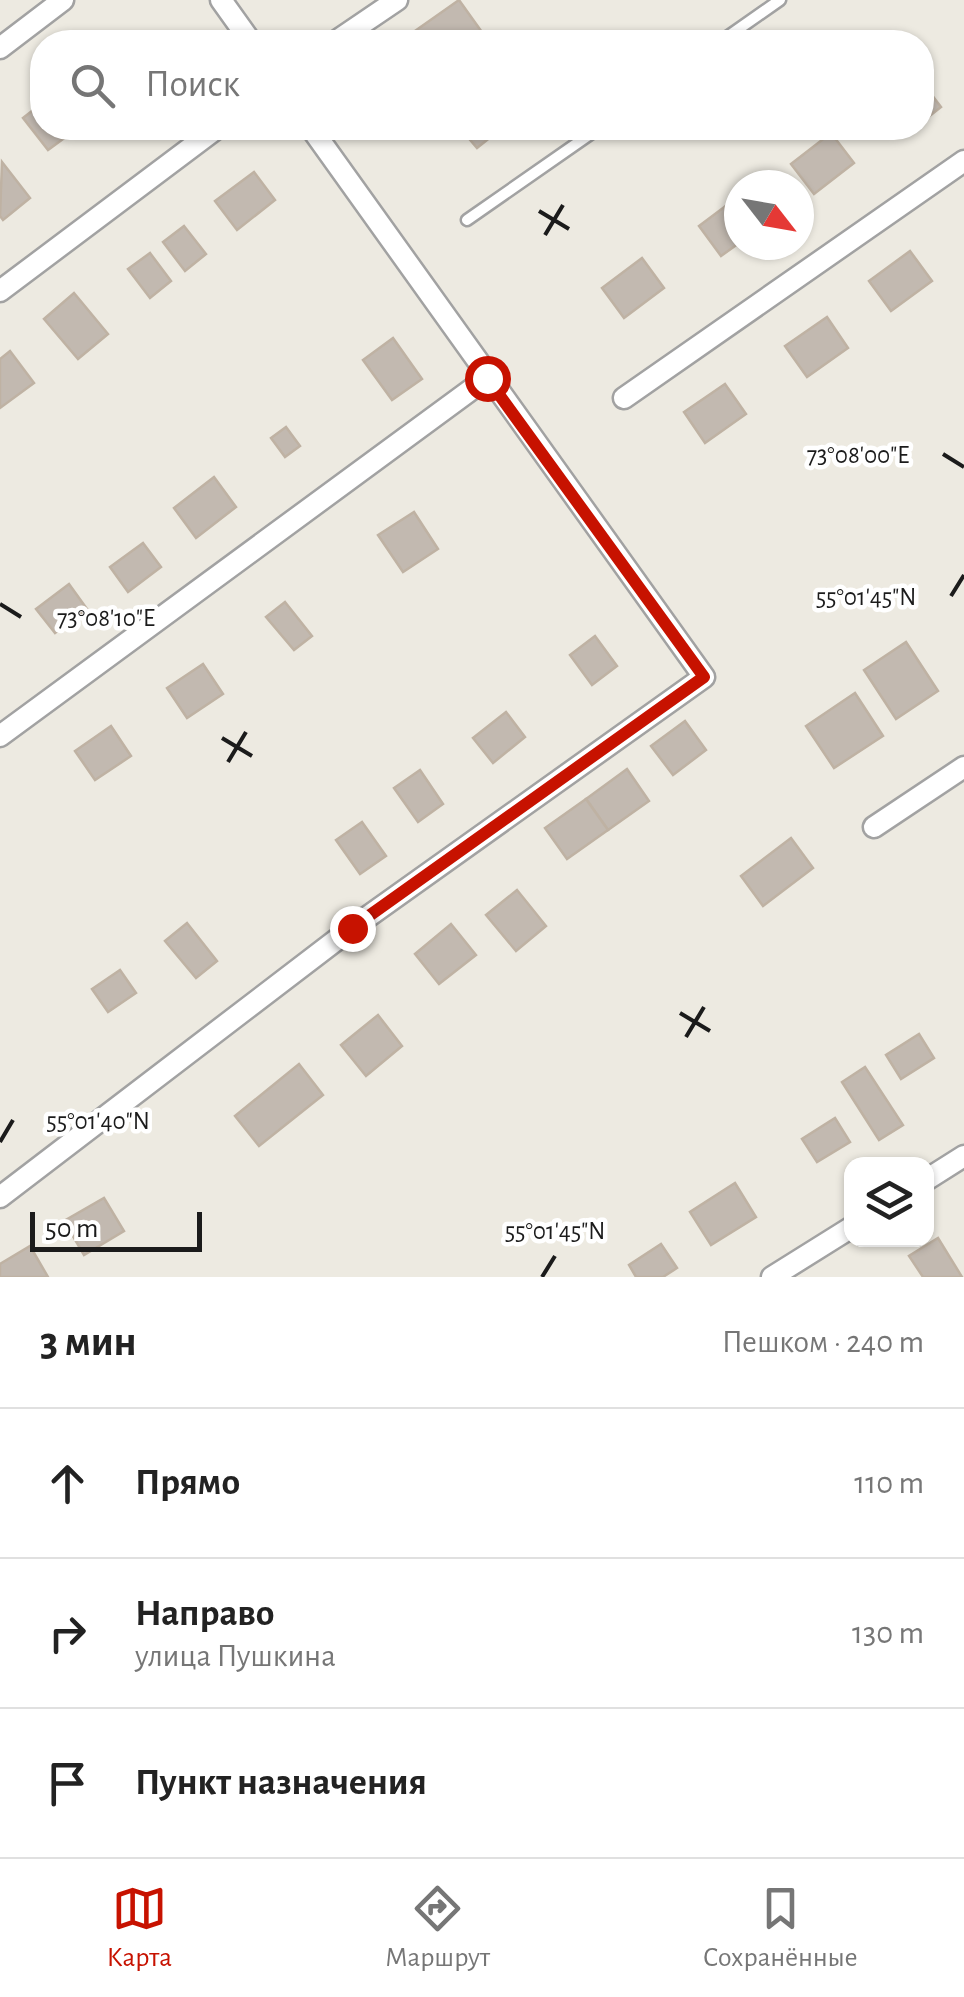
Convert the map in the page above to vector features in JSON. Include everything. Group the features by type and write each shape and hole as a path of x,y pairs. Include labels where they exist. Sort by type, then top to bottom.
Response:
{"street":[{"path":"0,48 64,0"},
{"path":"221,0 242,30"},
{"path":"353,30 397,0"},
{"path":"0,291 201,140"},
{"path":"0,1197 352,928 704,677 319,140"},
{"path":"624,398 964,161"},
{"path":"0,736 487,378"},
{"path":"874,827 964,767"},
{"path":"934,1175 964,1156"},
{"path":"772,1277 844,1232"}],"lane":[{"path":"737,30 780,0"},
{"path":"466,220 582,140"}],"building":[{"path":"459,0 480,30 416,30"},
{"path":"40,140 62,140 48,150"},
{"path":"470,140 487,140 477,148"},
{"path":"822,140 836,140 854,163 814,194 814,170 796,170 791,164"},
{"path":"2,162 30,198 3,220 0,216"},
{"path":"254,172 275,200 237,230 215,201"},
{"path":"724,207 724,254 721,256 699,226"},
{"path":"184,226 206,254 185,271 163,242"},
{"path":"910,251 932,281 891,311 869,281"},
{"path":"150,253 171,281 150,298 128,269"},
{"path":"642,258 664,288 624,318 602,288"},
{"path":"74,293 108,334 78,359 44,319"},
{"path":"827,317 848,348 807,377 785,346"},
{"path":"393,338 422,379 392,400 363,360"},
{"path":"10,351 34,383 0,408 0,359"},
{"path":"725,384 746,414 705,443 684,412"},
{"path":"286,427 300,446 285,457 271,438"},
{"path":"214,477 236,507 196,538 174,508"},
{"path":"414,512 438,549 403,572 378,535"},
{"path":"143,543 161,567 128,592 110,567"},
{"path":"69,584 87,609 55,633 36,609"},
{"path":"285,602 312,636 294,650 266,617"},
{"path":"595,636 617,666 592,685 570,655"},
{"path":"906,642 938,691 896,719 864,670"},
{"path":"203,664 223,694 187,718 167,688"},
{"path":"855,693 883,736 834,768 806,726"},
{"path":"506,712 525,737 493,763 473,738"},
{"path":"685,721 706,750 673,775 651,746"},
{"path":"111,726 131,756 95,780 75,751"},
{"path":"627,769 649,801 608,830 586,799"},
{"path":"420,770 443,804 418,822 394,788"},
{"path":"586,799 608,830 567,859 545,828"},
{"path":"362,822 386,856 360,874 336,840"},
{"path":"791,838 813,868 763,906 741,876"},
{"path":"517,890 546,926 516,951 486,915"},
{"path":"187,923 217,961 196,978 165,941"},
{"path":"451,924 476,955 439,984 415,954"},
{"path":"120,970 136,993 108,1012 92,989"},
{"path":"378,1015 402,1046 366,1076 341,1045"},
{"path":"919,1034 934,1058 901,1079 886,1055"},
{"path":"299,1064 323,1095 259,1146 235,1116"},
{"path":"865,1067 903,1125 879,1140 842,1082"},
{"path":"835,1118 850,1142 817,1162 802,1139"},
{"path":"735,1183 756,1217 711,1245 690,1212"},
{"path":"104,1198 124,1231 84,1255 64,1221"},
{"path":"938,1238 962,1277 923,1277 909,1256 924,1247 934,1247"},
{"path":"661,1244 677,1268 663,1277 636,1277 629,1265"},
{"path":"30,1246 48,1277 0,1277 0,1264"}],"route":[{"path":"352,928 704,677 487,378"}]}
